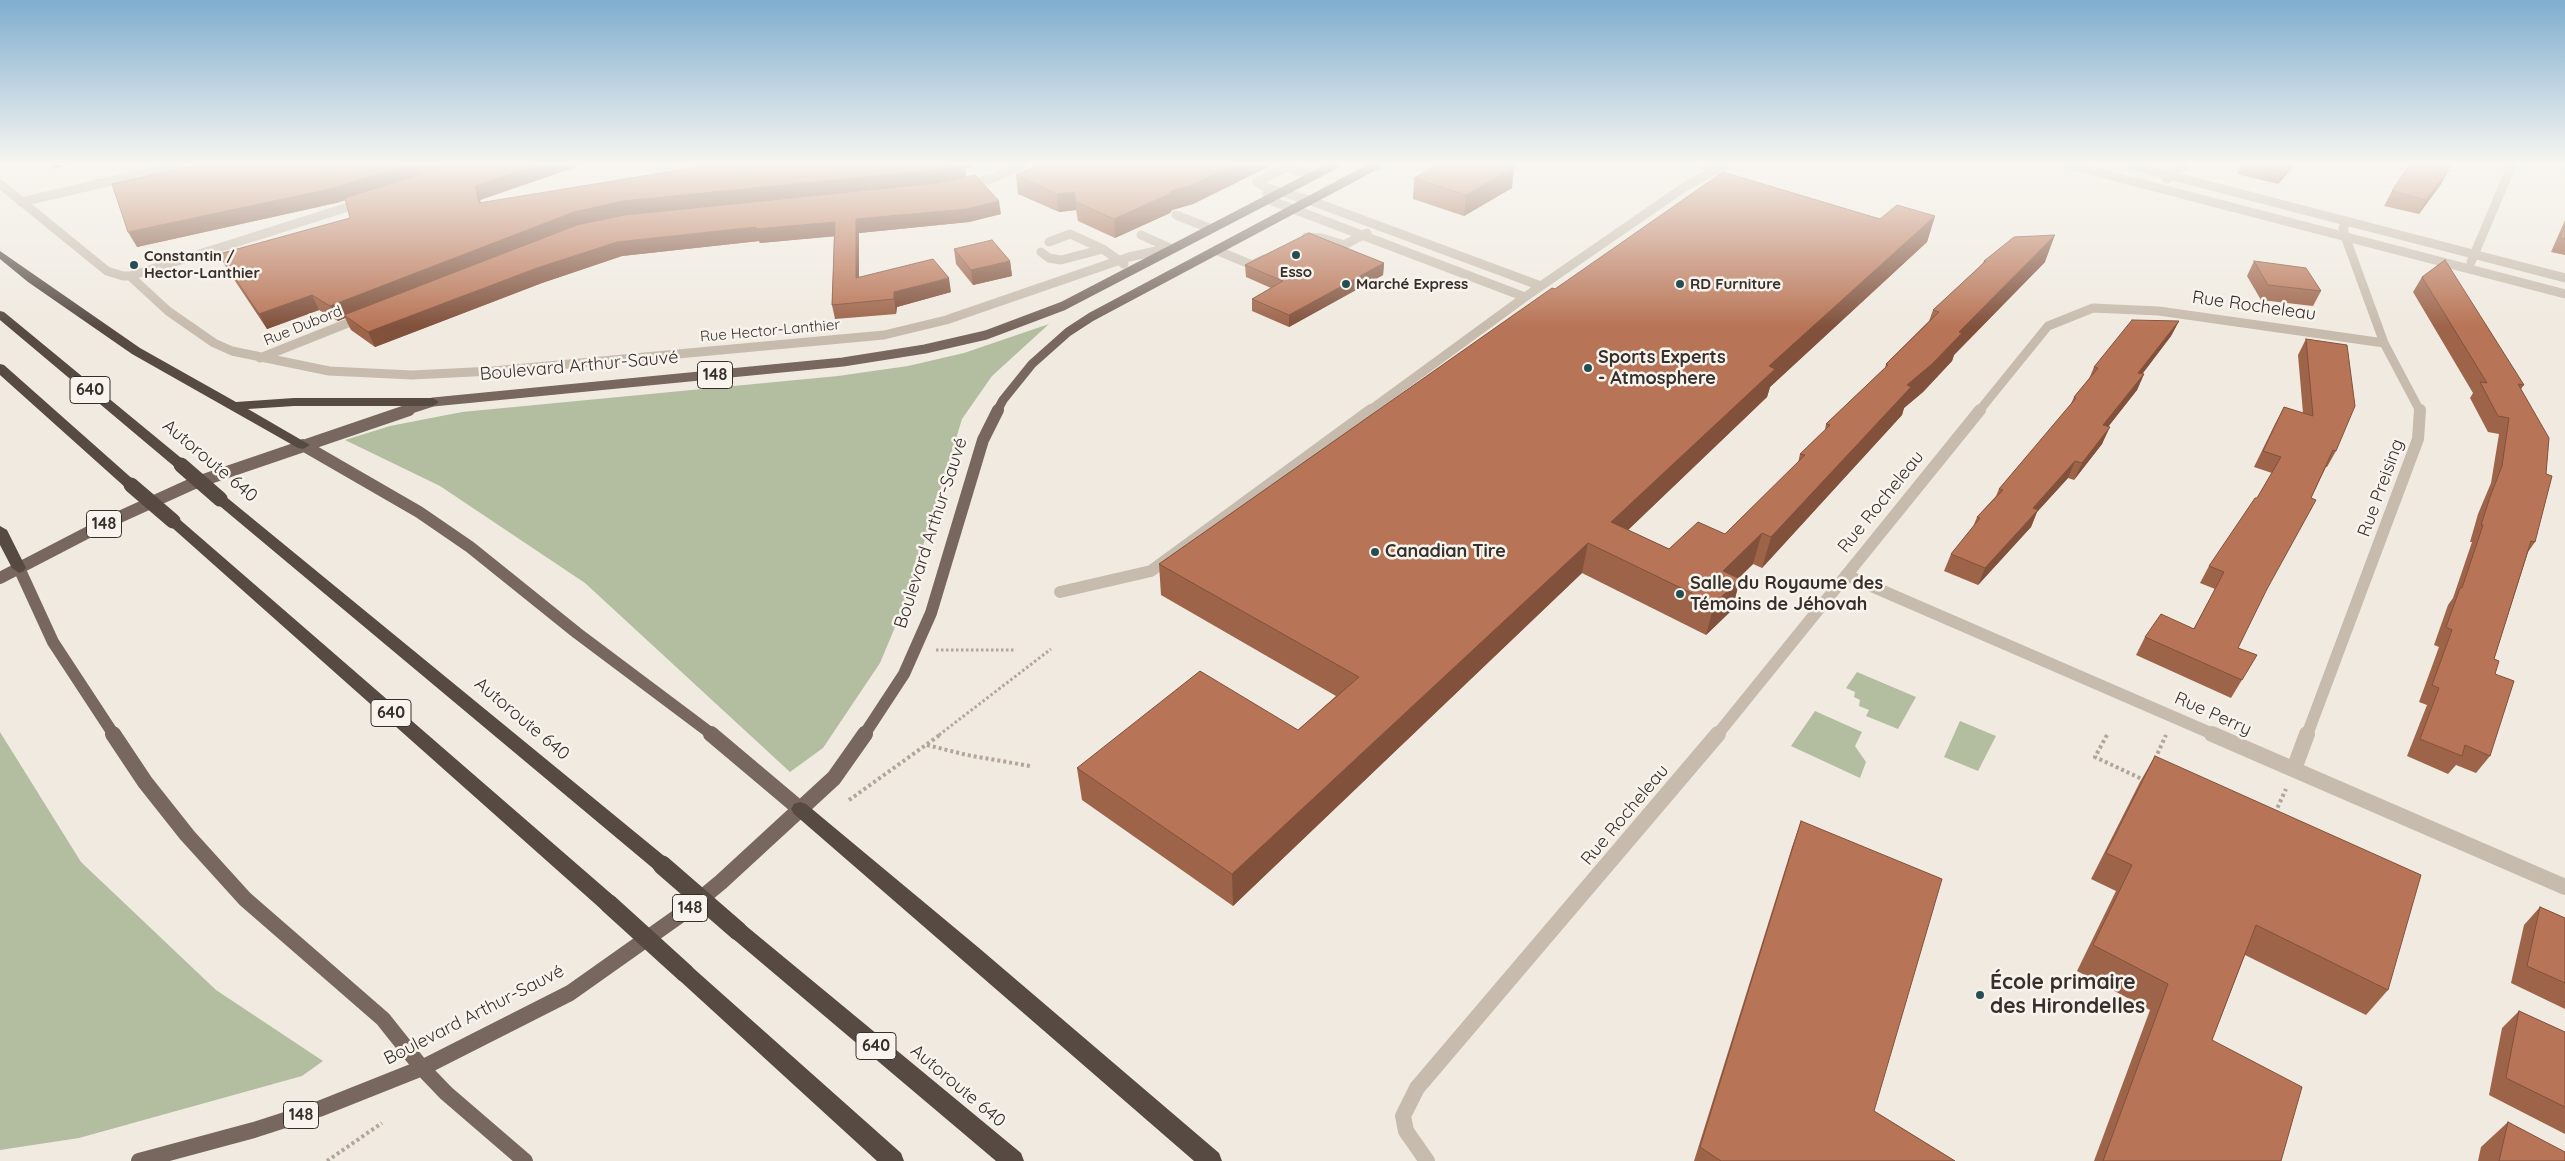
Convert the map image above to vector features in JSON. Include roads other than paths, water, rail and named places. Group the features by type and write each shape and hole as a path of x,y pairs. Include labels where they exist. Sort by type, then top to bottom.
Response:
{"highway":[{"path":"0,254 32,280 136,351 303,444"},
{"name":"Autoroute 640","path":"0,314 662,865 1013,1161"},
{"name":"640","path":"0,368 609,904 893,1161"},
{"path":"236,406 294,402 433,402"},
{"path":"0,530 18,568"},
{"path":"800,809 972,954 1211,1161"}],"main road":[{"name":"Boulevard Arthur-Sauvé","path":"0,578 164,496 303,444 433,402 547,389 816,365 925,349 986,335 1028,321 1062,306 1227,219"},
{"name":"Boulevard Arthur-Sauvé","path":"139,1161 254,1130 319,1109 422,1068 519,1020 610,966 707,894 838,772 904,674 931,613 983,440 992,418 1016,382 1051,347 1080,324 1273,219"},
{"path":"303,444 419,512 470,547 577,633 702,726 800,809"},
{"path":"18,568 52,642 130,760 167,812 245,899 383,1020 422,1068 446,1093 525,1161"}],"street":[{"path":"42,219 106,271 117,275 130,276 309,219"},
{"path":"1187,219 1209,228"},
{"path":"1319,219 1525,297"},
{"path":"1362,219 1541,286"},
{"path":"1060,592 1151,571 1525,297 1640,219"},
{"path":"2281,219 2565,294"},
{"path":"2336,219 2565,278"},
{"path":"2469,269 2489,219"},
{"name":"Rue Preising","path":"2294,769 2418,439 2420,408 2384,343 2345,236 2343,228 2347,222"},
{"path":"1295,242 1304,238 1315,237 1344,245 1381,226"},
{"path":"1049,242 1070,234 1103,250 1132,269"},
{"path":"1141,235 1170,248"},
{"name":"Rue Hector-Lanthier","path":"130,276 168,311 214,343 232,351 260,358 352,374 430,375 864,338 939,322 1118,261 1170,248"},
{"path":"1041,252 1049,258 1061,260 1103,250"},
{"path":"1216,250 1252,265 1269,256"},
{"name":"Rue Rocheleau","path":"1427,1161 1406,1131 1403,1116 1408,1102 1417,1088 1724,727 2048,326 2093,308 2122,309 2168,313 2384,343"},
{"name":"Rue Dubord","path":"260,358 370,314"},
{"name":"Rue Perry","path":"1846,575 2565,887"}],"place":[{"name":"Esso","path":"1296,255"},
{"name":"Constantin / Hector-Lanthier","path":"134,265"},
{"name":"Marché Express","path":"1346,284"},
{"name":"RD Furniture","path":"1680,284"},
{"name":"Sports Experts - Atmosphere","path":"1588,368"},
{"name":"Canadian Tire","path":"1375,552"},
{"name":"Salle du Royaume des Témoins de Jéhovah","path":"1680,594"},
{"name":"École primaire des Hirondelles","path":"1980,995"}]}
